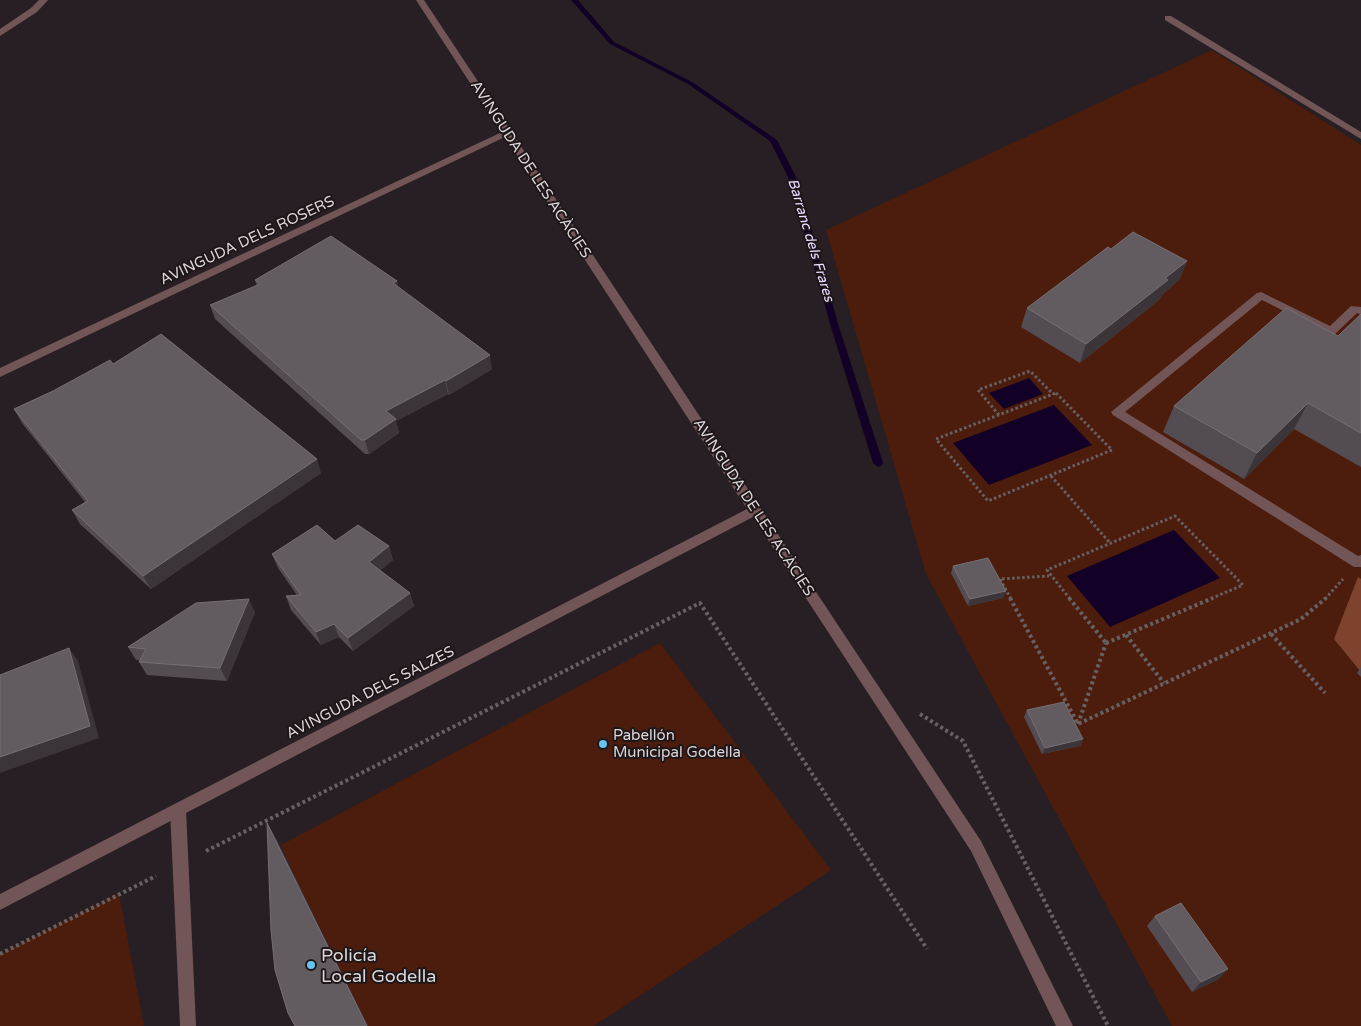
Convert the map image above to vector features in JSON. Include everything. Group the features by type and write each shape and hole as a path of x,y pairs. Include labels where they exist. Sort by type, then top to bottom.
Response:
{"street":[{"path":"0,33 34,10 44,0"},
{"name":"AVINGUDA DE LES ACÀCIES","path":"420,0 976,846 1065,1026"},
{"path":"1168,18 1361,136"},
{"name":"AVINGUDA DELS ROSERS","path":"0,373 507,133"},
{"path":"1361,311 1355,309 1331,332 1261,295 1117,412 1359,563 1361,560"},
{"name":"AVINGUDA DELS SALZES","path":"0,902 756,510"},
{"path":"178,810 188,1026"}],"path":[{"path":"999,415 978,390 1030,371 1053,394"},
{"path":"1056,393 1112,450 988,501 936,438 999,415 1056,393"},
{"path":"1051,476 1110,544"},
{"path":"1078,724 1106,643 1243,585 1175,516 1047,570 1106,643"},
{"path":"1049,576 1000,579 1078,724"},
{"path":"1078,724 1301,620 1317,607 1346,576"},
{"path":"0,954 700,602 927,949"},
{"path":"1126,634 1164,684"},
{"path":"1271,634 1325,693"},
{"path":"884,704 895,699 963,741 1108,1026"}],"shaded area":[{"path":"1212,50 1361,145 1361,1026 1172,1026 926,574 826,230"},
{"path":"1029,378 1043,394 1004,409 989,393"},
{"path":"1054,405 1092,445 989,485 953,443"},
{"path":"1174,530 1220,578 1110,627 1067,576"},
{"path":"1358,577 1361,579 1361,672 1334,639"},
{"name":"Pabellón Municipal Godella","path":"660,643 831,870 594,1026 298,1026 292,870 281,845"},
{"path":"119,893 144,1026 0,1026 0,954"}],"building":[{"path":"1133,232 1187,261 1165,278 1168,280 1086,344 1027,308 1108,247 1111,249"},
{"path":"331,236 397,281 393,283 490,355 446,381 386,411 396,419 365,440 361,440 210,305 260,284 255,280"},
{"path":"1286,308 1338,336 1361,314 1361,433 1308,403 1257,453 1174,406"},
{"path":"161,334 317,459 143,576 72,510 88,501 14,409 53,391 110,360 113,364"},
{"path":"317,525 335,541 358,525 389,546 369,562 410,593 348,638 334,624 316,632 286,596 301,595 272,554"},
{"path":"988,558 1006,591 970,599 953,566"},
{"path":"249,599 220,668 139,662 146,649 128,647 196,603"},
{"path":"69,648 90,726 0,757 0,675"},
{"path":"1064,702 1083,739 1045,748 1027,710"},
{"name":"Policía Local Godella","path":"267,823 367,1026 295,1026 288,1013 275,970 271,930"},
{"path":"1181,903 1228,969 1201,982 1155,916"}],"waterway":[{"name":"Barranc dels Frares","path":"574,0 612,43 690,83 773,140 793,179 835,327 878,463"}],"place":[{"name":"Pabellón Municipal Godella","path":"603,744"},
{"name":"Policía Local Godella","path":"311,965"}]}
